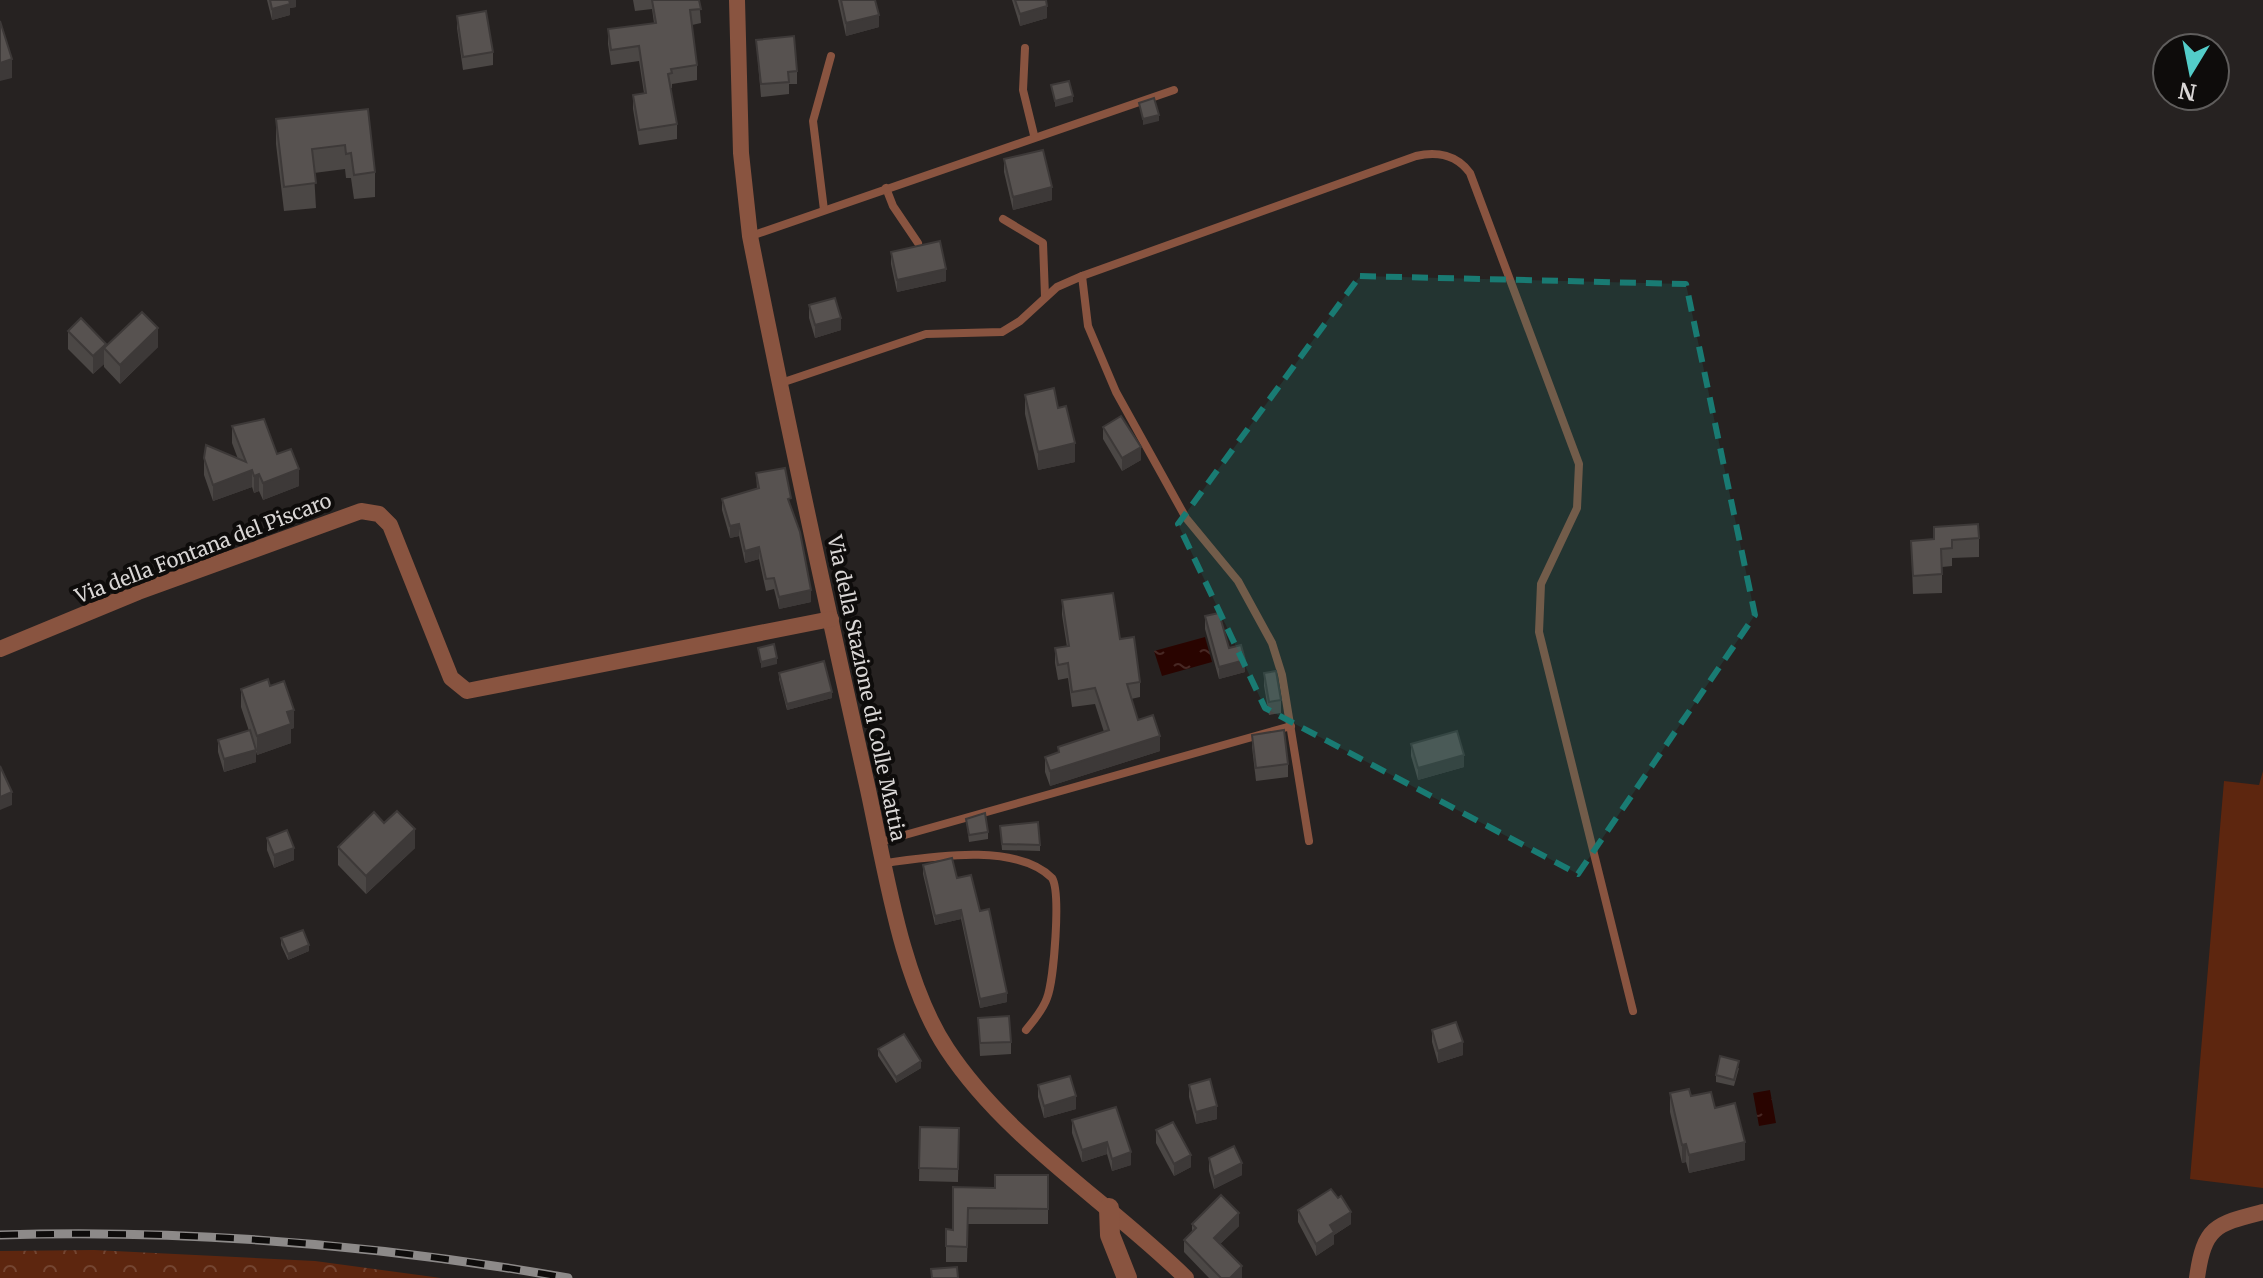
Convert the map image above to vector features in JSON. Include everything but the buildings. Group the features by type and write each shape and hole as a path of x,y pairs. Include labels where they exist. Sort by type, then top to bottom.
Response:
{"street":[{"name":"Via della Stazione di Colle Mattia","path":"737,0 741,153 750,236 880,842 920,995 944,1045 978,1087 1023,1134 1186,1278"},
{"name":"Via della Fontana del Piscaro","path":"0,649 138,592 361,511 379,514 390,525 451,678 467,691 831,619"},
{"path":"1109,1208 1110,1235 1127,1278"},
{"path":"2197,1278 2205,1239 2211,1231 2221,1224 2263,1212"}],"lane":[{"path":"1025,48 1023,90 1034,135"},
{"path":"824,210 813,121 831,56"},
{"path":"750,236 1034,135 1174,90"},
{"path":"781,383 926,334 990,335 1002,332 1015,325 1045,296 1082,276 1416,156 1432,153 1450,157 1470,173 1578,456 1581,486 1577,508 1541,584 1539,632 1633,1011"},
{"path":"886,188 893,206 918,243"},
{"path":"1003,219 1043,243 1045,296"},
{"path":"1082,276 1088,326 1112,385 1186,518 1231,570 1261,619 1280,666 1309,841"},
{"path":"880,842 1291,726"},
{"path":"885,863 937,856 982,856 1033,866 1052,878 1057,897 1051,987 1042,1009 1026,1030"}],"highlighted area":[{"path":"1360,276 1686,284 1755,615 1578,874 1265,708 1178,524"}],"green space":[{"path":"2263,771 2263,1188 2190,1179 2224,781 2259,785"},
{"path":"94,1250 315,1261 441,1278 0,1278 0,1251"}],"water":[{"path":"1205,637 1212,662 1162,676 1154,651"},
{"path":"1770,1090 1776,1123 1759,1126 1753,1093"}],"railway":[{"path":"0,1235 143,1235 285,1242 427,1257 568,1278"}]}
